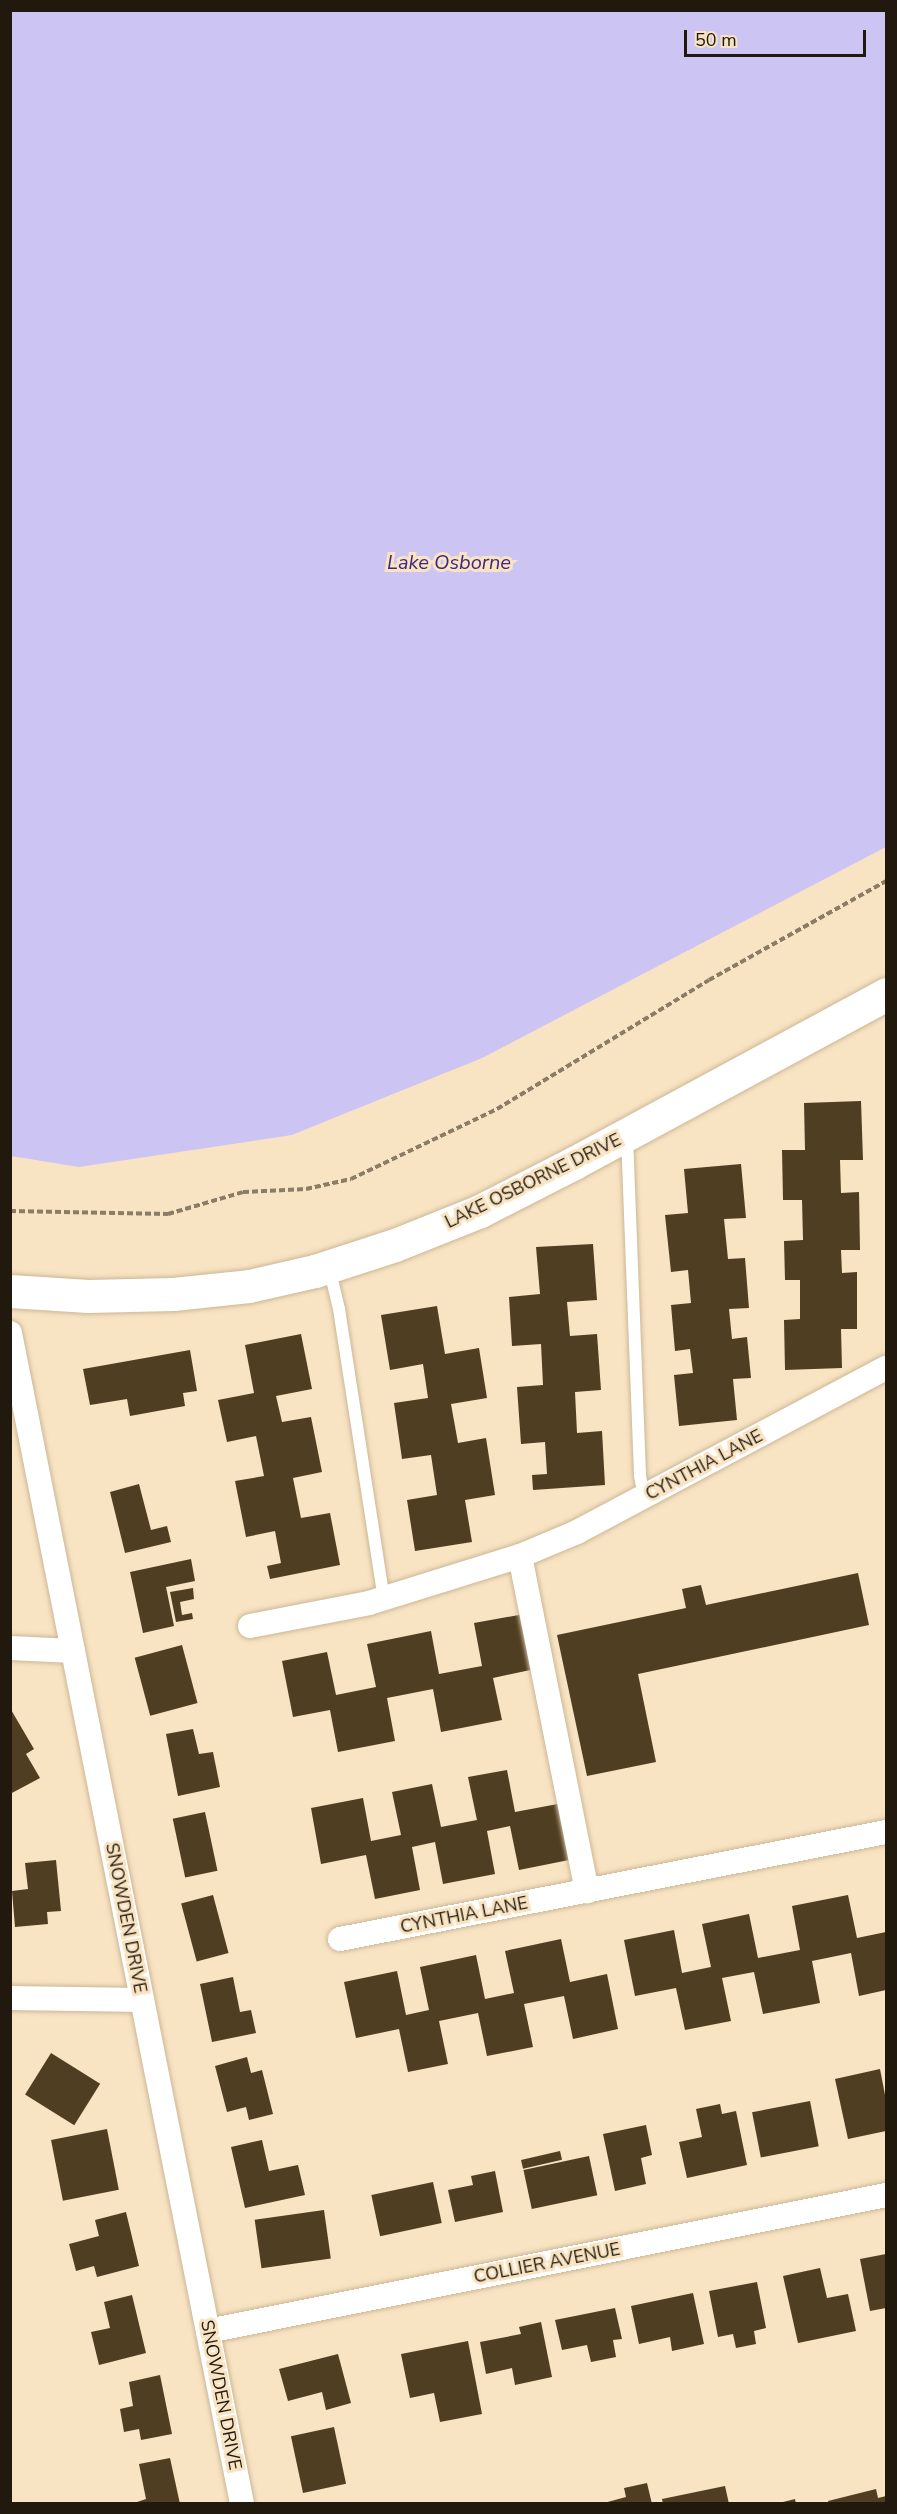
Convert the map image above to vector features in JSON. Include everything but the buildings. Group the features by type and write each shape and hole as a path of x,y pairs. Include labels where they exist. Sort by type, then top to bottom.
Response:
{"street":[{"name":"LAKE OSBORNE DRIVE","path":"10,1291 88,1296 173,1294 249,1286 328,1266 395,1245 480,1211 627,1135 886,994"},
{"name":"SNOWDEN DRIVE","path":"10,1333 242,2504"},
{"name":"CYNTHIA LANE","path":"250,1626 384,1599 520,1556 645,1496 886,1368"},
{"path":"520,1556 587,1891"},
{"path":"10,1648 73,1651"},
{"name":"CYNTHIA LANE","path":"340,1939 886,1832"},
{"path":"10,1998 142,2000"},
{"name":"COLLIER AVENUE","path":"208,2331 886,2195"}],"lane":[{"path":"627,1135 640,1476 645,1496"},
{"path":"328,1266 339,1309 384,1599"}],"path":[{"path":"10,1211 168,1214 243,1192 306,1189 351,1179 497,1109 709,980 886,881"}],"water":[{"name":"Lake Osborne","path":"10,11 886,11 886,847 482,1058 292,1135 79,1167 11,1156"}]}
